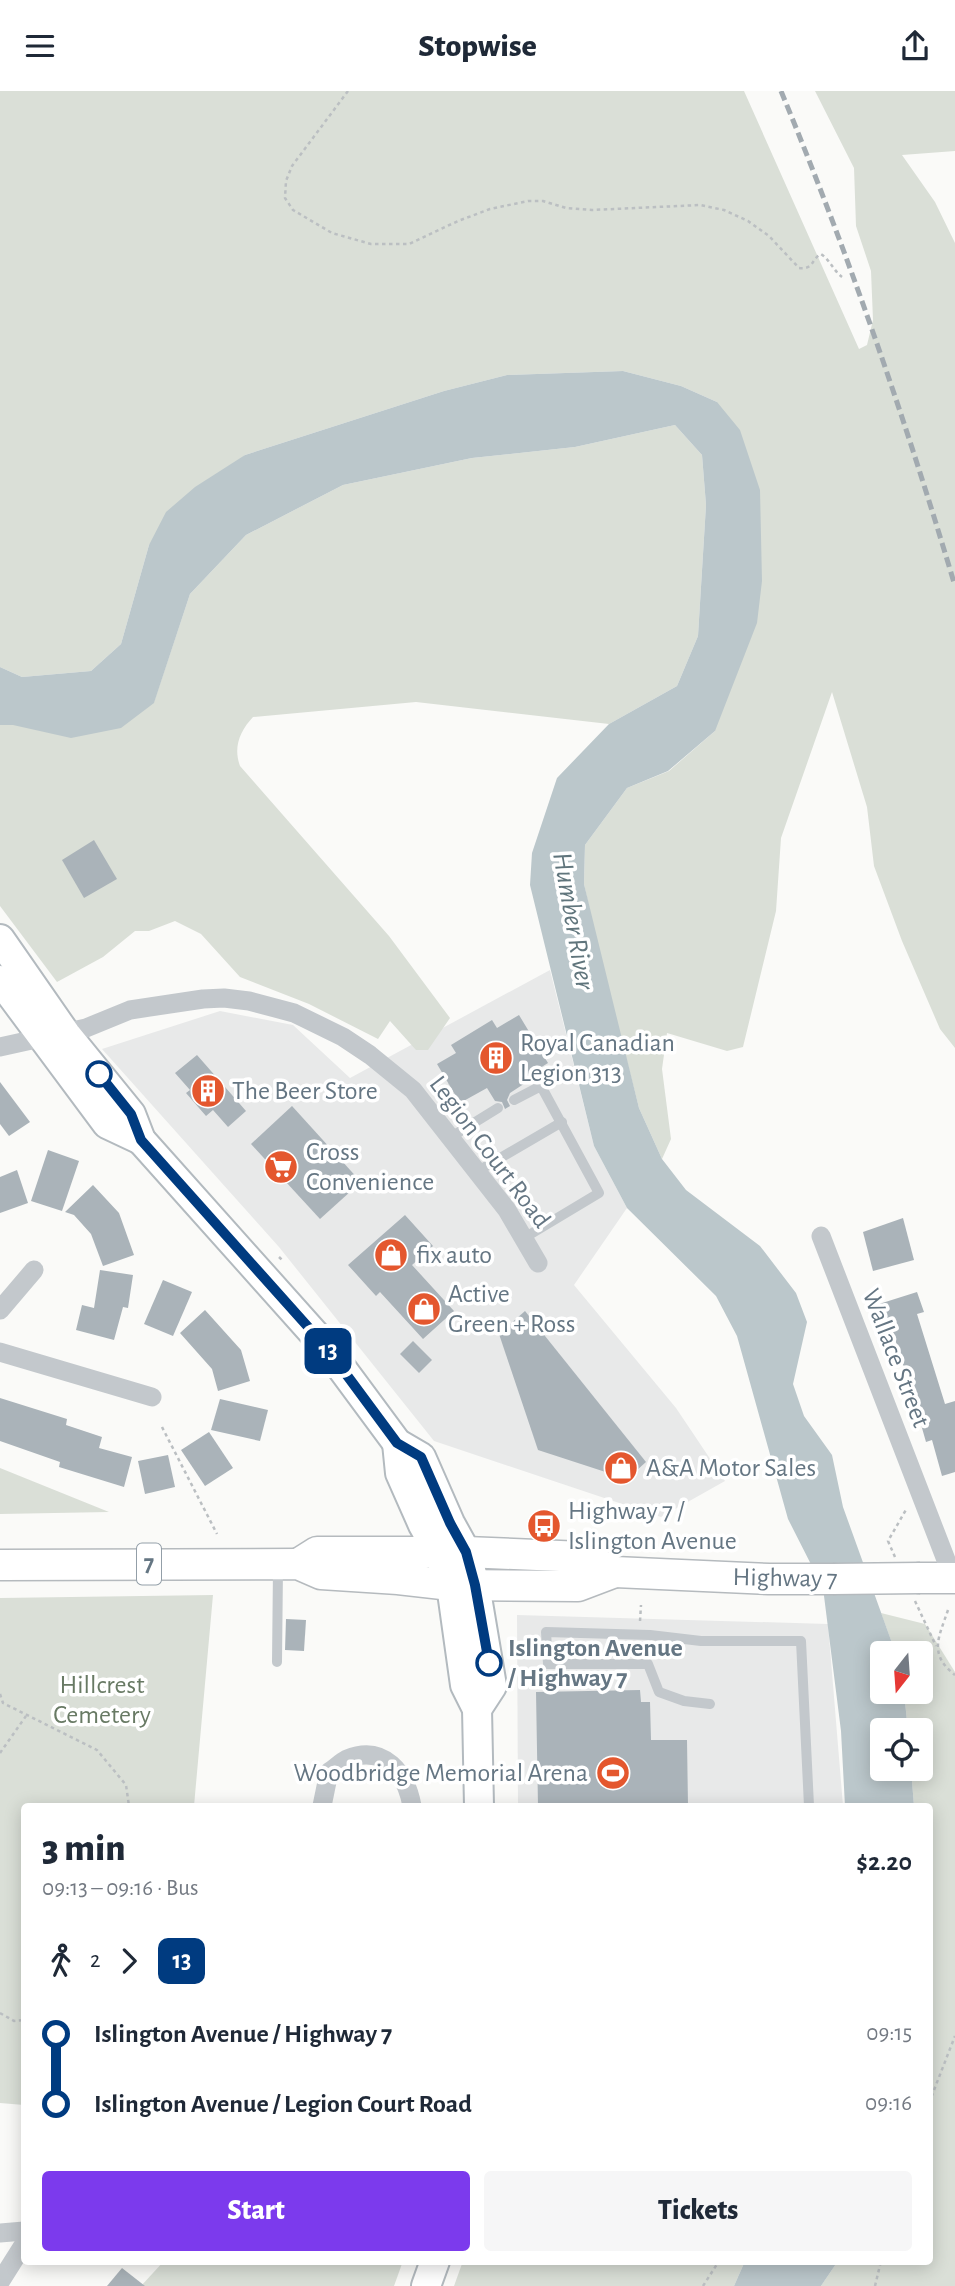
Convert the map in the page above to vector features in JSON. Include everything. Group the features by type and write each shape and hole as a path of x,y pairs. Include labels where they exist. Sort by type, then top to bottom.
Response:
{"main road":[{"path":"0,939 55,1036"},
{"path":"0,980 131,1114 141,1140 326,1347 397,1443 421,1457 450,1523 452,1552 463,1585 465,1685 477,1709 479,1803"},
{"name":"Highway 7","path":"288,1564 317,1552 452,1552 583,1557 615,1572 769,1579 954,1578"},
{"name":"Highway 7","path":"0,1565 288,1564 321,1574 463,1585 578,1586 615,1572"},
{"path":"426,2286 434,2265"}],"street":[{"name":"Legion Court Road","path":"0,1047 55,1036 104,1022 131,1010 160,1004 224,998 294,1013 331,1030 370,1055 413,1090 507,1210 538,1262"},
{"name":"Wallace Street","path":"821,1236 954,1578"},
{"path":"0,1310 34,1270"},
{"path":"0,1352 152,1397"},
{"path":"323,1803 329,1772 346,1759 367,1755 385,1761 399,1770 409,1789 411,1803"},
{"path":"0,2233 21,2231"},
{"path":"0,2282 21,2249"}],"lane":[{"path":"514,1100 541,1086 599,1193 524,1238"},
{"path":"451,1137 498,1108"},
{"path":"478,1171 562,1122"},
{"path":"277,1662 288,1564"},
{"path":"710,1704 684,1701 659,1692 648,1664 548,1664 546,1632 639,1635 701,1641 801,1641 809,1803"}],"path":[{"path":"348,91 292,166 286,181 285,198 293,210 332,233 371,244 409,244 490,209 528,201 592,210 700,205 724,210 748,221 769,236 799,268 809,268 821,254 842,277"},
{"path":"279,1257 283,1261"},
{"path":"162,1427 217,1534"},
{"path":"639,1635 641,1605"},
{"path":"948,1610 936,1646 939,1656 955,1675"},
{"path":"0,1694 3,1703 97,1750 126,1785 129,1803"},
{"path":"0,1753 26,1716"},
{"path":"0,2013 14,2021 21,2020"},
{"path":"933,2093 955,2036"},
{"path":"703,2286 716,2265"},
{"path":"875,2286 880,2265"}],"shaded area":[{"path":"550,970 594,1146 627,1208 574,1285 676,1408 725,1481 661,1517 434,1441 279,1247 102,1049 220,1011 293,1025 350,1078"},
{"path":"517,1615 828,1624 843,1803 518,1803"}],"green space":[{"path":"0,91 744,91 859,349 867,345 873,320 871,271 856,226 854,168 815,91 955,91 955,151 902,155 935,202 955,243 955,1048 940,1029 902,941 874,866 867,807 832,692 781,838 776,911 743,1047 727,1051 667,1033 662,1069 671,1139 662,1159 639,1108 584,884 585,845 627,788 669,771 715,731 717,402 681,386 623,371 507,375 444,391 245,455 149,545 121,644 91,671 22,677 0,667"},
{"path":"675,425 702,455 706,505 698,636 677,686 609,724 416,702 253,717 241,734 237,752 240,766 389,936 450,1018 428,1050 416,1050 390,1021 378,1039 309,1004 240,977 201,934 175,921 149,931 135,931 103,957 57,982 0,906 0,725 154,702 190,594 246,535 343,485 472,458 575,447"},
{"path":"0,1468 109,1512 0,1514"},
{"name":"Hillcrest Cemetery","path":"213,1595 194,1803 21,1803 21,2105 0,2103 0,1598"},
{"path":"881,1613 925,1624 955,1672 955,2286 821,2286 835,2265 933,2265 933,1803 914,1803 912,1781 933,1781 933,1718 907,1718 905,1705 933,1705 933,1641 891,1641"},
{"path":"160,2265 402,2265 394,2286 141,2286"},
{"path":"462,2265 743,2265 734,2286 454,2286"}],"water":[{"name":"Humber River","path":"623,371 681,386 717,402 740,430 760,490 762,581 757,623 715,731 668,771 627,788 585,845 584,884 639,1108 662,1159 686,1190 760,1246 796,1293 807,1322 793,1384 804,1416 832,1455 843,1507 891,1641 870,1641 870,1705 905,1705 907,1718 870,1718 870,1781 912,1781 914,1803 845,1803 841,1731 823,1588 788,1519 737,1336 716,1296 627,1208 594,1146 530,885 532,853 557,778 609,724 677,686 698,636 706,505 702,455 675,425 575,447 472,458 343,485 246,535 190,594 154,703 121,728 71,738 13,725 0,725 0,667 22,677 91,671 121,644 149,545 166,512 195,487 245,455 444,391 507,375"},
{"path":"743,2265 835,2265 821,2286 734,2286"}],"building":[{"path":"94,840 117,879 84,898 62,860"},
{"name":"Royal Canadian Legion 313","path":"519,1015 548,1063 540,1068 542,1072 510,1093 507,1100 510,1106 505,1109 502,1102 495,1101 487,1088 460,1103 437,1064 456,1053 451,1045 492,1020 497,1028"},
{"name":"The Beer Store","path":"197,1055 246,1111 228,1127 213,1110 206,1116 186,1093 190,1090 175,1073"},
{"path":"0,1082 30,1122 9,1136 0,1124"},
{"path":"292,1106 361,1182 320,1219 251,1144"},
{"path":"48,1150 79,1161 62,1211 31,1201"},
{"path":"17,1170 28,1203 0,1213 0,1177"},
{"path":"93,1185 119,1213 134,1255 103,1266 91,1234 74,1215 65,1212"},
{"path":"405,1215 433,1246 412,1265 454,1311 423,1339 380,1292 376,1296 348,1265"},
{"path":"903,1218 914,1260 873,1271 863,1232"},
{"path":"100,1270 133,1275 128,1308 123,1307 114,1340 76,1330 82,1305 94,1308"},
{"path":"163,1280 192,1292 173,1336 144,1324"},
{"path":"917,1292 924,1312 917,1314 945,1404 955,1401 955,1472 942,1476 932,1440 926,1442 912,1393 910,1394 903,1375 906,1374 890,1323 886,1324 879,1304"},
{"path":"205,1310 241,1350 250,1381 218,1391 212,1369 180,1333"},
{"path":"525,1311 646,1462 627,1479 538,1450 499,1334"},
{"path":"413,1341 432,1360 419,1373 400,1354"},
{"path":"0,1398 67,1419 66,1425 102,1437 99,1448 132,1457 124,1487 59,1467 60,1462 0,1441"},
{"path":"220,1399 268,1410 260,1441 211,1430"},
{"path":"209,1432 233,1468 205,1486 181,1450"},
{"path":"168,1455 175,1487 145,1494 138,1461"},
{"path":"286,1619 306,1620 304,1651 285,1650"},
{"name":"Woodbridge Memorial Arena","path":"640,1690 641,1702 650,1702 651,1740 687,1740 688,1803 538,1803 536,1692"},
{"path":"122,2268 145,2286 107,2286"}],"railway":[{"path":"781,91 874,336 955,586"}],"bus line":[{"name":"13","path":"99,1074 131,1114 141,1140 326,1347 397,1443 421,1457 466,1552 475,1585 489,1663"}],"place":[{"name":"Royal Canadian Legion 313","path":"496,1058"},
{"name":"The Beer Store","path":"208,1091"},
{"name":"Cross Convenience","path":"281,1167"},
{"name":"fix auto","path":"391,1255"},
{"name":"Active Green + Ross","path":"424,1309"},
{"name":"A&A Motor Sales","path":"621,1468"},
{"name":"Highway 7 / Islington Avenue","path":"544,1526"},
{"name":"Islington Avenue / Highway 7","path":"489,1663"},
{"name":"Woodbridge Memorial Arena","path":"613,1773"}]}
